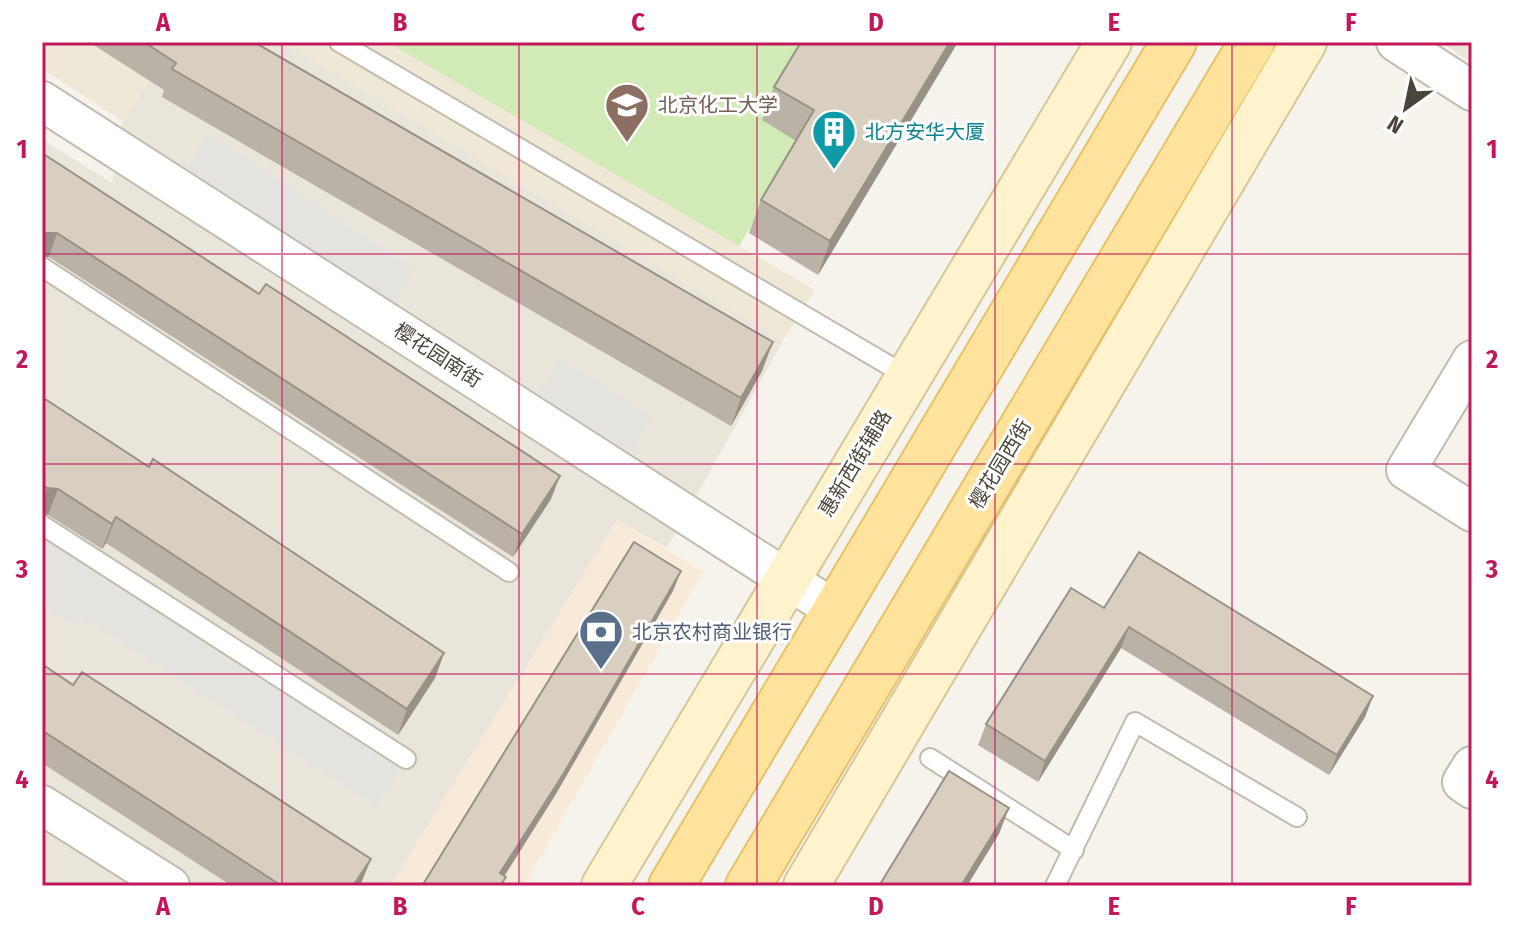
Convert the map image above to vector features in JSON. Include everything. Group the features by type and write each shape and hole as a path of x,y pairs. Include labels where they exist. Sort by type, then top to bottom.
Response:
{"main road":[{"path":"671,886 1174,42"},
{"name":"樱花园西街","path":"748,886 1252,42"}],"street":[{"name":"惠新西街辅路","path":"604,886 785,578 1109,42"},
{"path":"806,886 1304,42"},
{"path":"1396,42 1472,91"},
{"name":"樱花园南街","path":"46,111 835,610"},
{"path":"1472,360 1406,470 1472,512"},
{"path":"1472,766 1462,782 1472,789"},
{"path":"42,805 170,886"}],"lane":[{"path":"339,42 907,376"},
{"path":"42,267 509,572"},
{"path":"42,525 406,759"},
{"path":"1055,886 1135,722 1297,817"},
{"path":"930,758 1074,850"}],"shaded area":[{"path":"42,42 173,42 123,121 42,69"},
{"path":"173,42 282,42 783,341 667,548 617,520 390,886 42,886 42,139 112,183 123,121"},
{"name":"北京化工大学","path":"282,42 862,42 739,246 815,290 783,341"},
{"path":"1440,42 1472,42 1472,63"},
{"path":"208,134 414,269 390,306 183,171"},
{"path":"561,359 652,418 630,453 538,394"},
{"path":"617,520 703,572 524,886 390,886"},
{"path":"42,536 401,768 376,806 79,615 73,624 42,604"}],"green space":[{"name":"北京化工大学","path":"387,42 862,42 739,246"}],"building":[{"path":"144,42 254,42 773,342 741,398 172,69 176,63"},
{"name":"北方安华大厦","path":"801,42 950,42 830,241 761,200 814,110 774,87"},
{"path":"42,153 259,294 266,284 560,476 522,534 57,233 42,232"},
{"path":"42,397 149,467 153,459 444,653 407,709 116,517 112,524 58,489 42,484"},
{"path":"634,542 681,571 564,773 500,873 506,877 500,886 422,886"},
{"path":"1139,552 1373,696 1337,755 1129,627 1045,761 986,724 1071,588 1104,608"},
{"path":"42,664 73,685 82,672 371,859 353,886 282,886 42,732"},
{"path":"949,771 1009,808 961,886 879,886"}],"place":[{"name":"北京化工大学","path":"627,144"},
{"name":"北方安华大厦","path":"834,171"},
{"name":"北京农村商业银行","path":"601,671"}]}
